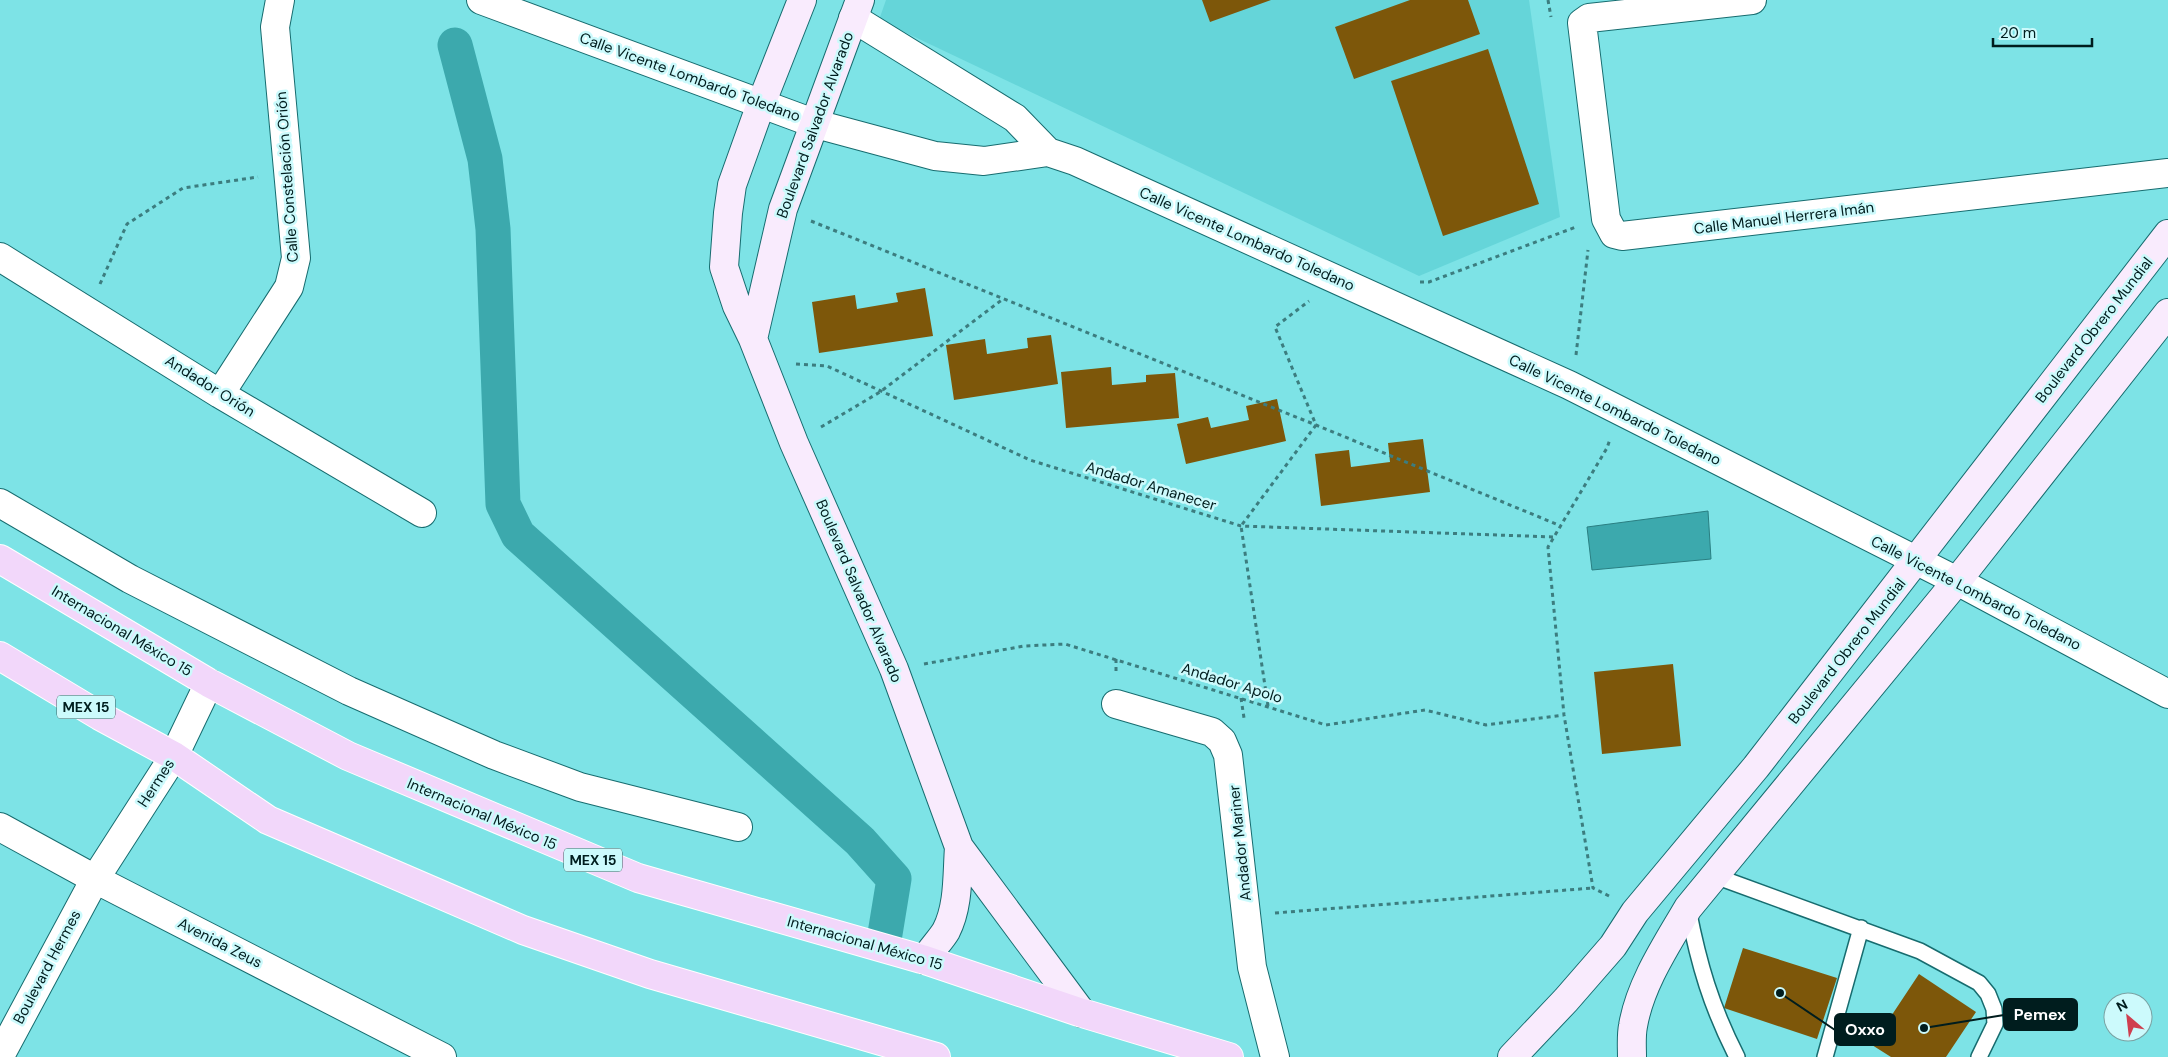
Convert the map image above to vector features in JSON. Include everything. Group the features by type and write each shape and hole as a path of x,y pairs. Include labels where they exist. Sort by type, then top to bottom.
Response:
{"main road":[{"name":"Internacional México 15","path":"0,559 209,683 348,756 464,807 638,878 926,960 1082,1013 1229,1057"},
{"name":"MEX 15","path":"0,656 100,716 174,756 268,820 523,930 650,974 936,1057"}],"street":[{"name":"Calle Constelación Orión","path":"220,394 289,287 294,273 296,258 275,26 280,0"},
{"name":"Calle Vicente Lombardo Toledano","path":"481,0 816,124 935,156 984,161 1048,152"},
{"name":"Boulevard Salvador Alvarado","path":"802,0 761,104 732,185 726,231 724,267 737,306 758,350 794,443 894,669 959,847 1082,1013"},
{"name":"Calle Manuel Herrera Imán","path":"1752,0 1589,18 1582,22 1606,219 1614,234 1622,236 2168,173"},
{"name":"Calle Vicente Lombardo Toledano","path":"857,9 1015,118 1048,152 1074,161 1569,385 1957,581 2168,694"},
{"name":"Boulevard Salvador Alvarado","path":"758,350 783,209 857,9"},
{"name":"Boulevard Obrero Mundial","path":"1512,1057 1613,946 1635,912 1756,767 2168,234"},
{"name":"Andador Orión","path":"0,257 87,312 159,354 220,394 422,513"},
{"path":"1632,1057 1633,1026 1643,992 1664,949 1688,908 1957,581 2168,313"},
{"path":"0,503 130,580 367,699 494,755 580,787 738,827"},
{"name":"Hermes","path":"95,879 174,756 209,683"},
{"name":"Andador Mariner","path":"1116,704 1212,732 1222,741 1228,755 1252,967 1275,1057"},
{"name":"Avenida Zeus","path":"0,827 95,879 431,1055"},
{"name":"Boulevard Salvador Alvarado","path":"926,960 930,950 945,933 953,915 959,847"},
{"name":"Boulevard Hermes","path":"0,1056 95,879"}],"lane":[{"path":"1715,876 1920,951 1979,982 1988,994 1994,1009 1994,1024 1979,1057"},
{"path":"1688,908 1703,977 1714,1008 1737,1057"},
{"path":"1825,1057 1861,928"}],"path":[{"path":"87,312 127,224 183,188 288,172"},
{"path":"783,209 1316,424 1561,526"},
{"path":"1411,282 1429,282 1582,224"},
{"path":"1316,424 1275,327 1338,280"},
{"path":"794,443 880,392 1003,299"},
{"name":"Andador Amanecer","path":"758,350 827,366 1030,460 1241,526 1554,537"},
{"path":"1593,888 1564,714 1548,547 1607,448 1619,410"},
{"path":"1268,706 1241,526 1316,424"},
{"name":"Andador Apolo","path":"894,669 1024,646 1065,644 1326,725 1425,710 1486,725 1564,714"},
{"path":"1272,913 1593,888 1635,912"}],"shaded area":[{"path":"886,0 1529,0 1560,217 1419,276 879,20"},
{"path":"1708,511 1711,559 1592,570 1587,527"}],"building":[{"path":"1202,0 1271,0 1210,22"},
{"path":"1410,0 1468,0 1480,34 1354,79 1335,27"},
{"path":"1488,49 1539,204 1443,236 1391,81"},
{"path":"925,288 933,336 819,353 812,302 855,295 857,309 898,302 896,293"},
{"path":"1051,335 1058,384 954,400 946,345 985,339 987,354 1028,348 1027,338"},
{"path":"1111,367 1112,385 1146,382 1146,375 1175,373 1179,418 1066,428 1061,372"},
{"path":"1277,399 1286,441 1186,464 1177,424 1208,417 1211,428 1249,420 1246,406"},
{"path":"1423,439 1430,492 1321,506 1315,454 1349,450 1351,467 1390,462 1388,443"},
{"path":"1673,664 1681,746 1602,754 1594,672"},
{"path":"1743,948 1837,978 1817,1039 1724,1008"},
{"path":"1919,974 1976,1012 1946,1057 1891,1057 1872,1045"}],"waterway":[{"path":"455,45 485,159 493,229 503,504 518,535 860,841 894,879 884,940"}],"place":[{"name":"Oxxo","path":"1780,993"},
{"name":"Pemex","path":"1924,1028"}]}
